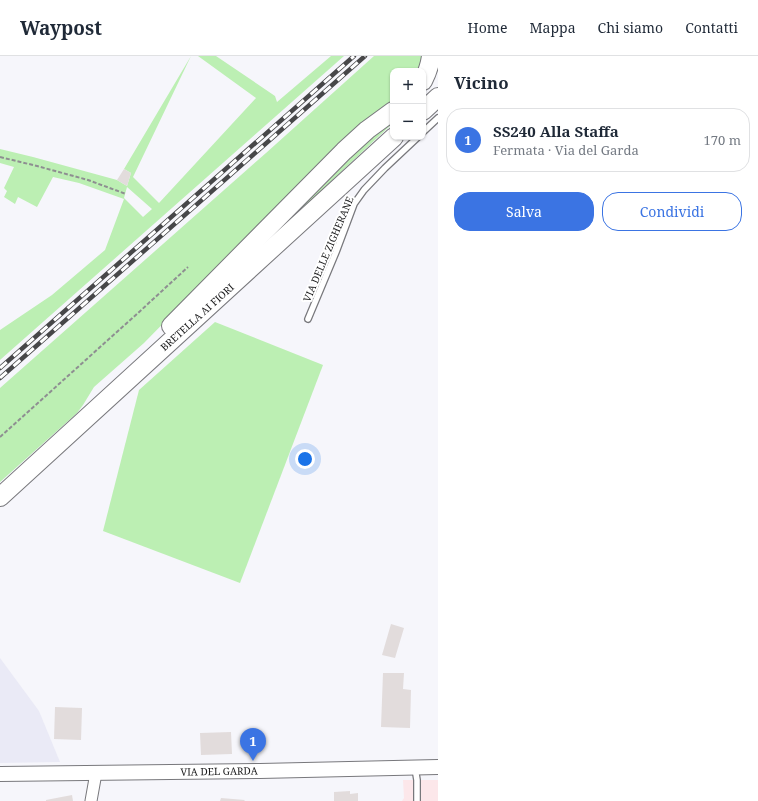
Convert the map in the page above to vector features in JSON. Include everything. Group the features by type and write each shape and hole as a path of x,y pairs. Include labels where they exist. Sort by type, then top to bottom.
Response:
{"main road":[{"path":"426,76 432,56"},
{"path":"426,108 438,98"},
{"path":"83,421 148,348 344,151 367,130 390,113"},
{"name":"BRETELLA AI FIORI","path":"0,497 391,140"}],"street":[{"name":"VIA DEL GARDA","path":"0,774 438,767"},
{"path":"91,801 96,772"}],"lane":[{"path":"426,129 438,118"},
{"name":"VIA DELLE ZIGHERANE","path":"308,319 354,204 364,190 415,140"},
{"path":"415,767 417,801"}],"path":[{"path":"0,157 88,180 126,194"},
{"path":"0,437 188,267"}],"shaded area":[{"path":"0,658 39,711 60,762 0,763"},
{"path":"403,780 438,780 438,801 402,801 404,798"}],"green space":[{"path":"191,56 133,177 159,203 256,98 198,56 216,56 275,96 277,102 331,56 344,56 0,360 0,330 52,295 105,250 124,199 79,183 53,177 37,207 18,197 15,204 4,197 7,191 4,188 14,167 0,163 0,149 117,180 127,186 131,173 124,169","holes":["127,187 152,209 143,217 124,198"]},
{"path":"374,56 423,56 421,68 390,68 390,104 371,117 336,147 144,343 94,387 77,413 0,482 0,388"},
{"path":"390,120 390,126 244,263 328,172"},
{"path":"215,322 323,365 240,583 103,531 139,390"}],"building":[{"path":"124,169 131,173 127,186 117,180"},
{"path":"391,624 404,628 395,658 382,655"},
{"path":"383,673 404,673 403,689 411,690 410,728 381,727"},
{"path":"55,707 82,708 81,740 54,739"},
{"path":"231,732 232,754 201,755 200,733"},
{"path":"350,791 350,794 358,793 358,801 334,801 334,792"},
{"path":"72,795 73,801 46,801 46,800"},
{"path":"221,798 245,800 220,801"}],"railway":[{"path":"0,368 354,56"},
{"path":"0,378 365,56"}],"place":[{"name":"SS240 Alla Staffa","path":"253,761"}]}
